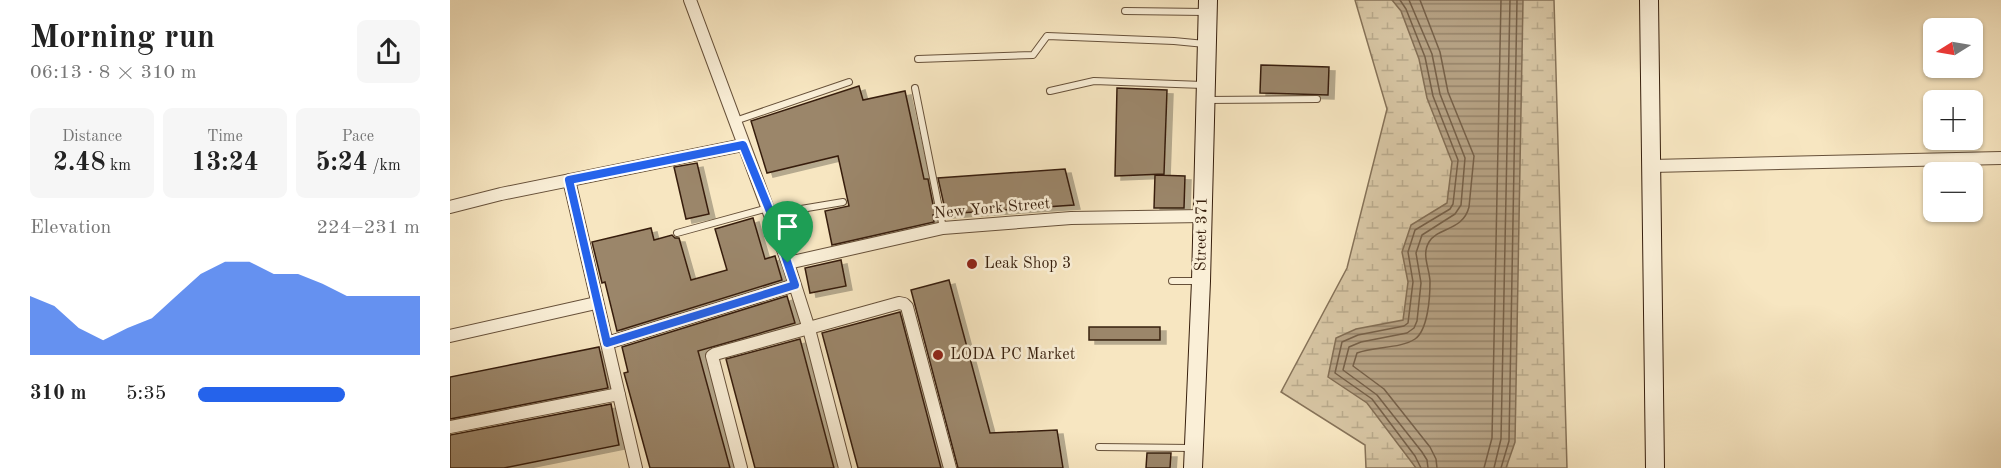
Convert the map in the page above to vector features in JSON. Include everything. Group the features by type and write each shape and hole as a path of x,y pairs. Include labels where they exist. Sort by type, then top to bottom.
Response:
{"street":[{"path":"690,0 788,263 809,329 845,468"},
{"path":"1649,0 1655,468"},
{"name":"Street 371","path":"1193,468 1201,281 1208,6"},
{"path":"450,207 743,145"},
{"path":"1652,166 2001,159"},
{"path":"569,180 636,468"},
{"name":"New York Street","path":"788,263 943,228 1071,218 1203,216"},
{"path":"607,343 795,285"},
{"path":"450,336 596,303"},
{"path":"741,468 712,356 899,303 907,307 950,468"},
{"path":"450,427 619,394"}],"lane":[{"path":"1125,11 1208,6"},
{"path":"918,59 1033,55 1047,36 1207,44"},
{"path":"1050,91 1094,81 1206,93 1317,99"},
{"path":"735,122 849,82"},
{"path":"915,88 943,228"},
{"path":"677,233 769,211 843,202"},
{"path":"1172,281 1201,281"},
{"path":"1100,447 1194,448"}],"green space":[{"path":"1355,0 1554,0 1567,468 1366,468 1365,445 1281,392 1347,268 1387,109"}],"water":[{"path":"1392,0 1523,0 1515,442 1506,468 1416,468 1367,403 1328,377 1336,338 1356,329 1403,320 1408,282 1402,252 1411,225 1447,203 1452,162 1427,98 1419,59 1401,11"}],"building":[{"path":"1261,65 1329,67 1328,95 1260,93"},
{"path":"859,86 863,100 905,91 924,179 928,179 935,215 933,215 934,222 832,245 825,211 849,206 838,156 767,173 751,121"},
{"path":"1117,88 1167,90 1164,174 1115,176"},
{"path":"697,163 709,214 686,219 674,167"},
{"path":"1065,169 1074,205 946,214 938,178"},
{"path":"1155,175 1185,176 1184,208 1154,208"},
{"path":"753,218 765,259 775,256 782,280 617,331 592,242 651,228 654,240 672,235 679,238 691,280 727,270 715,229"},
{"path":"841,260 846,286 810,293 805,268"},
{"path":"949,280 990,433 1057,430 1063,468 958,468 911,290"},
{"path":"787,296 795,323 698,351 730,468 650,468 624,373 628,372 622,347"},
{"path":"900,312 941,468 858,468 822,333"},
{"path":"1089,327 1160,327 1160,340 1089,340"},
{"path":"800,339 834,468 755,468 726,359"},
{"path":"599,347 608,388 450,419 450,377"},
{"path":"611,404 619,445 504,468 450,468 450,435"},
{"path":"1147,453 1171,453 1170,468 1146,468"}],"place":[{"name":"Leak Shop 3","path":"972,264"},
{"name":"LODA PC Market","path":"938,355"}],"route":[{"path":"743,145 788,263 795,285 607,343 569,180 743,145"}]}
